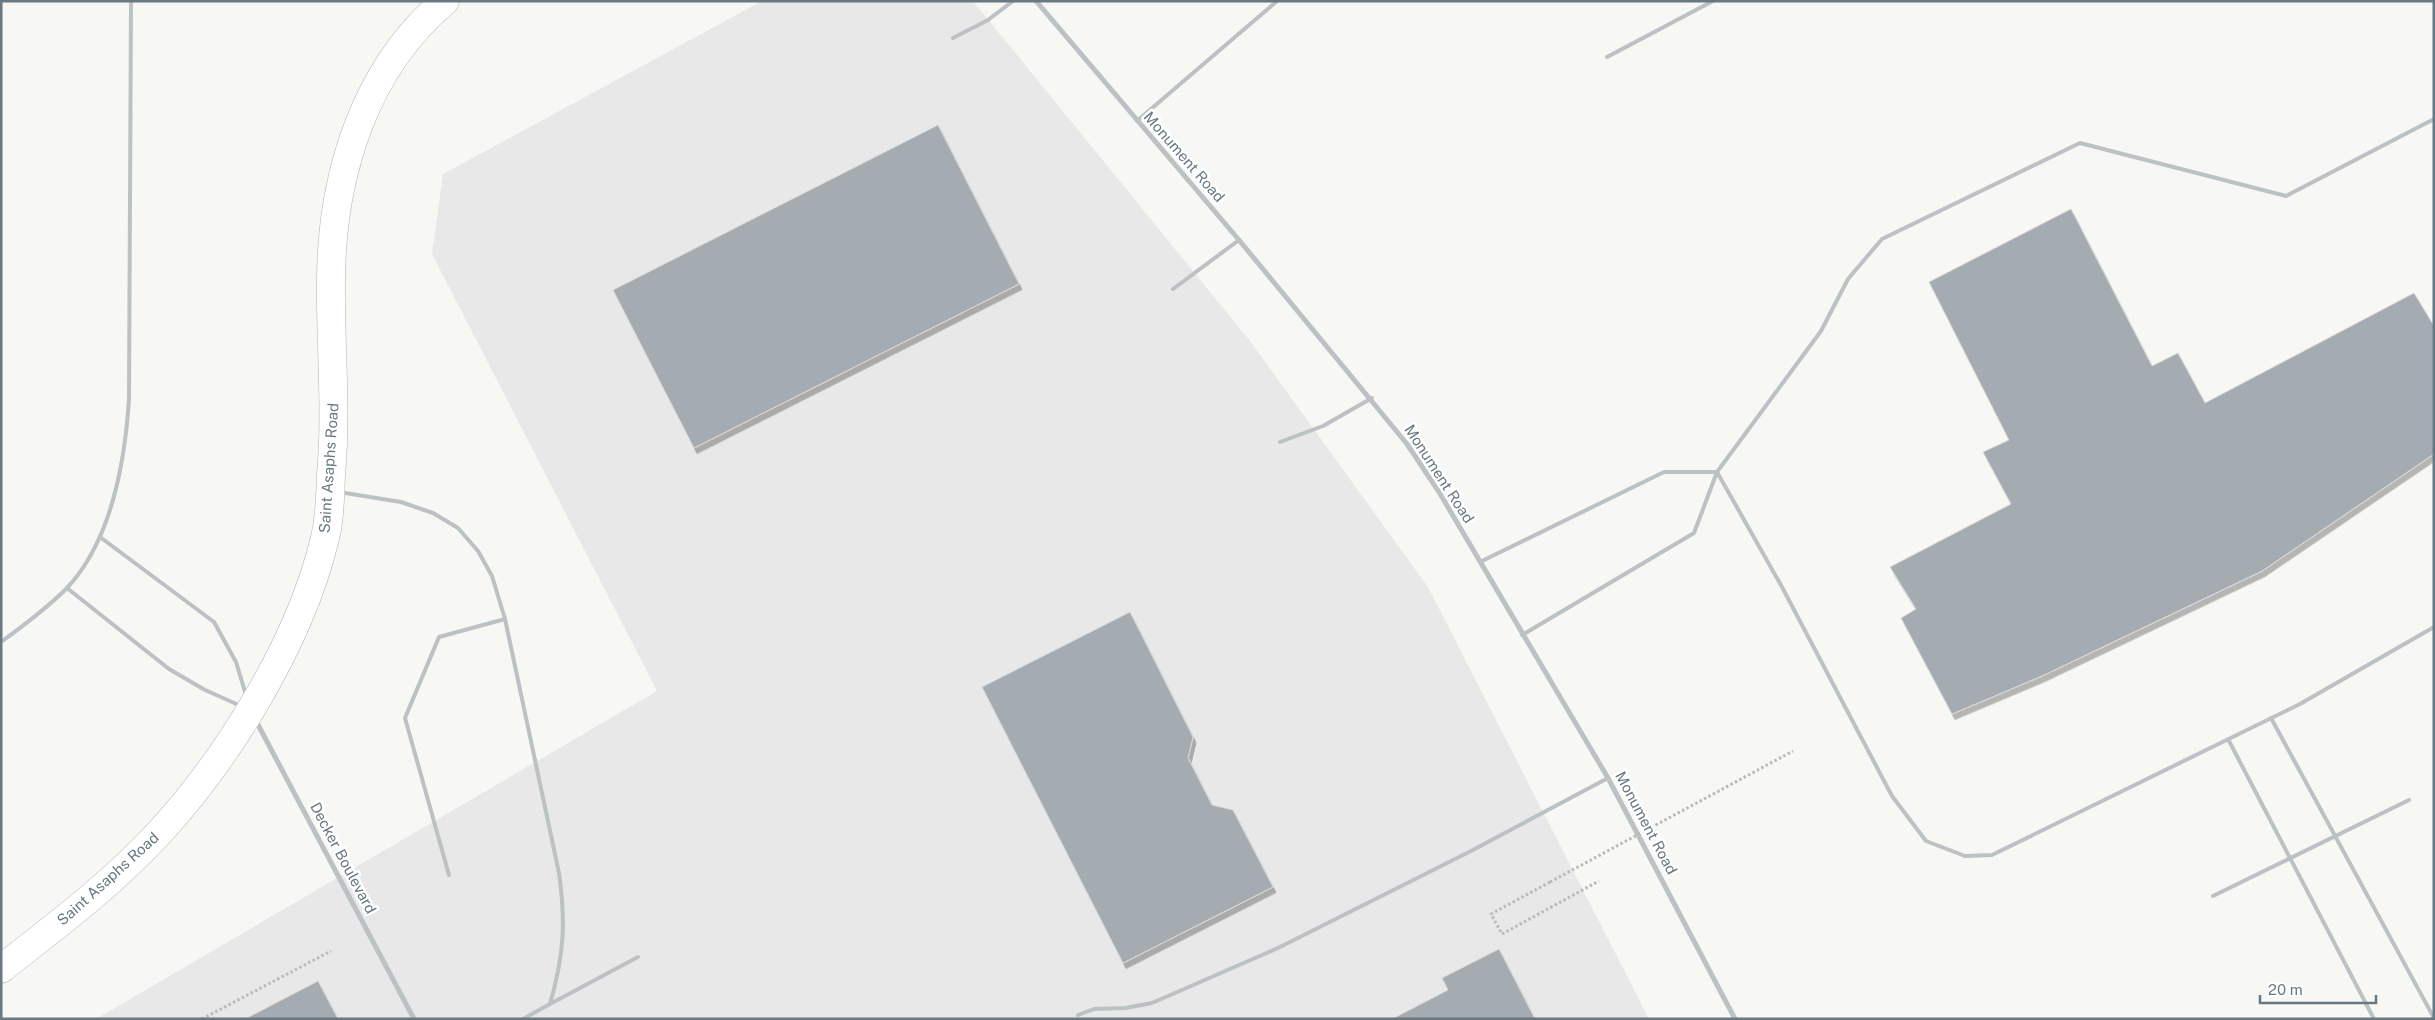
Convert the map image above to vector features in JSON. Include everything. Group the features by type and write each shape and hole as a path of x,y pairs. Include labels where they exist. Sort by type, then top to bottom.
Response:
{"street":[{"name":"Saint Asaphs Road","path":"1,969 75,911 121,871 160,833 225,749 282,654 315,574 325,539 334,428 331,278 333,238 346,159 372,96 388,67 413,35 446,1"},
{"name":"Monument Road","path":"1036,1 1240,240 1372,398 1407,444 1434,484 1479,563 1608,778 1735,1019"},
{"name":"Decker Boulevard","path":"250,709 414,1019"}],"lane":[{"path":"1,642 67,588 87,562 100,536 123,458 129,399 132,1"},
{"path":"953,38 988,20 1013,1"},
{"path":"1137,121 1278,1"},
{"path":"1607,57 1713,1"},
{"path":"1522,635 1694,533 1717,472 1821,331 1848,279 1882,239 2080,143 2286,196 2434,119"},
{"path":"1173,289 1240,240"},
{"path":"1280,442 1323,426 1372,398"},
{"path":"1479,563 1664,472 1717,472"},
{"path":"1717,472 1782,587 1892,796 1926,841 1965,856 1992,855 2271,718 2434,627"},
{"path":"330,491 401,502 433,513 458,528 478,551 492,576 506,619 558,873 564,911 564,936 559,972 550,1004"},
{"path":"100,536 214,622 236,662 250,709"},
{"path":"67,588 169,669 205,690 250,709"},
{"path":"449,875 405,718 439,637 506,619"},
{"path":"2271,718 2434,1018"},
{"path":"2228,739 2374,1019"},
{"path":"1078,1015 1094,1009 1125,1008 1152,1003 1278,948 1471,852 1608,778"},
{"path":"2213,896 2409,800"},
{"path":"523,1019 638,958"}],"path":[{"path":"1600,881 1502,934 1491,914 1793,751"},
{"path":"202,1019 331,952"}],"shaded area":[{"path":"762,1 973,1 1250,341 1428,587 1649,1019 96,1019 657,691 432,254 443,174"}],"building":[{"path":"938,125 1019,284 694,448 613,290"},
{"path":"2071,209 2152,366 2178,353 2205,403 2414,293 2434,326 2434,454 2262,571 2042,676 1952,714 1901,618 1916,609 1890,567 2011,504 1983,452 2009,440 1929,282"},
{"path":"1130,612 1193,737 1188,758 1212,805 1233,810 1273,887 1123,963 982,687"},
{"path":"1499,949 1535,1019 1392,1019 1448,990 1442,978"},
{"path":"318,981 338,1019 245,1019"}]}
